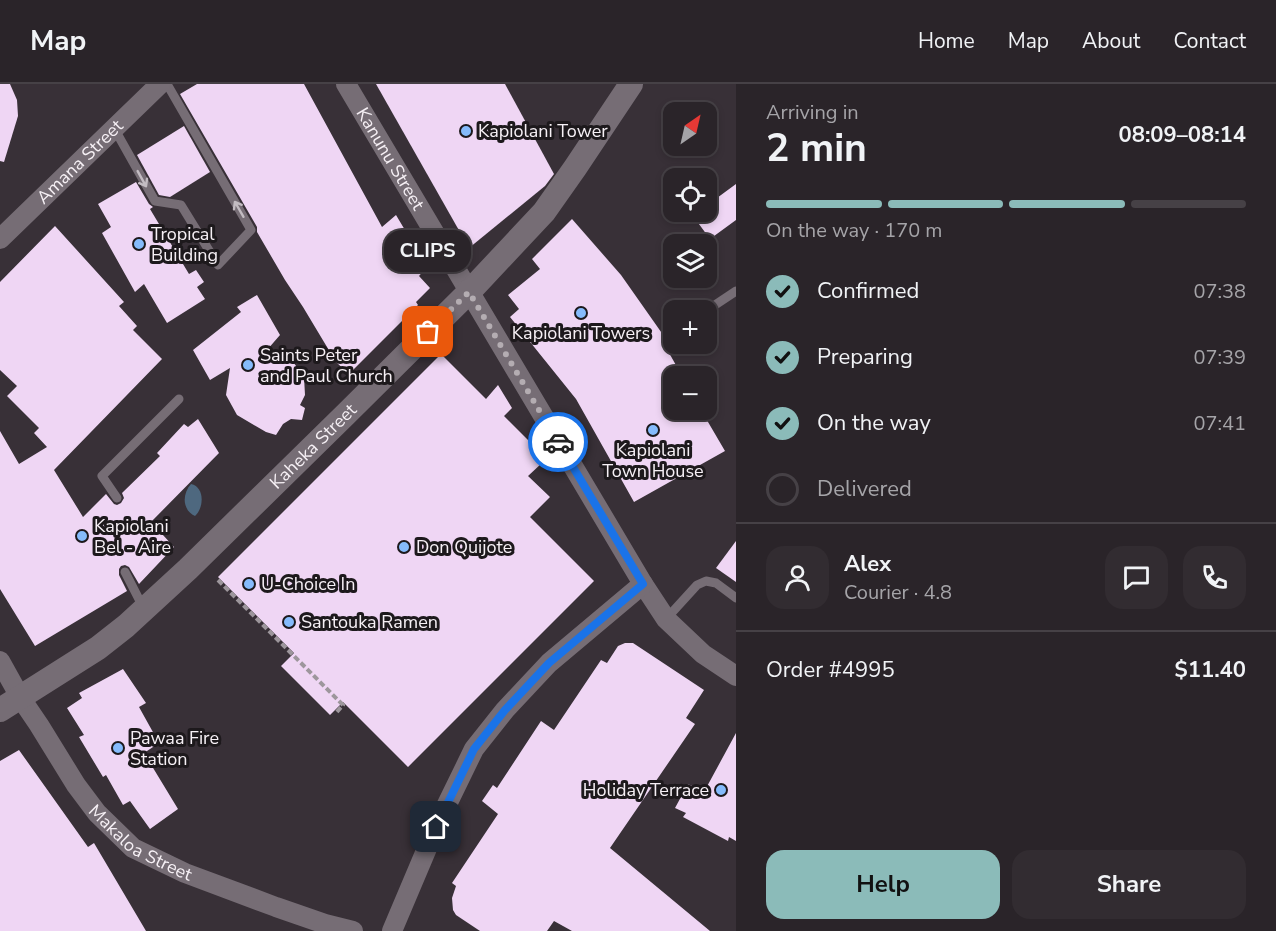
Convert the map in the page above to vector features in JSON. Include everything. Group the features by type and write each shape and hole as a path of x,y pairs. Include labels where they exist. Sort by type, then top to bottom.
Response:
{"street":[{"name":"Amana Street","path":"0,239 160,84"},
{"name":"Kanunu Street","path":"346,84 666,619 703,654 736,676"},
{"name":"Kaheka Street","path":"0,710 98,648 126,626 188,569 469,292 544,212 576,168 619,90"},
{"path":"392,931 436,827 474,749 505,710 549,663 643,584"},
{"name":"Makaloa Street","path":"0,661 76,785 97,813 133,848 185,873 266,904 353,931"}],"lane":[{"path":"114,128 154,201 181,205 218,265 251,230 167,84"},
{"path":"717,304 736,291"},
{"path":"117,498 102,476 179,399"},
{"path":"125,572 145,609"},
{"path":"666,619 697,585 706,580 716,583 736,598"}],"path":[{"path":"218,580 343,705 336,713"}],"water":[{"path":"191,484 199,489 202,498 195,516 188,510 185,502 186,492"}],"building":[{"path":"0,84 10,84 17,100 18,116 4,162 0,161"},
{"path":"197,84 304,84 382,227 396,215 427,267 419,276 430,288 416,302 418,305 349,374 336,362 285,280 180,94"},
{"name":"Kapiolani Tower","path":"376,84 505,84 554,174 545,186 469,248"},
{"path":"184,126 210,172 170,197 159,195 137,155"},
{"name":"Tropical Building","path":"136,182 153,207 150,209 189,274 196,270 204,282 197,287 205,299 167,323 144,284 135,292 102,233 111,227 98,204"},
{"path":"736,184 736,220 717,234 706,234 697,222 717,222 717,198"},
{"path":"572,219 621,275 663,335 663,354 670,354 676,366 663,366 663,420 707,420 725,451 634,502 576,399 510,317 519,309 508,295 540,269 532,259"},
{"path":"55,226 124,302 119,306 137,326 133,330 162,359 54,470 83,517 106,494 114,504 121,503 124,498 122,493 160,456 157,453 184,424 188,427 198,419 219,453 151,522 174,547 139,584 129,567 121,566 119,575 127,591 35,646 0,589 0,431 19,464 47,447 34,433 39,428 7,396 17,386 0,370 0,282"},
{"name":"Saints Peter and Paul Church","path":"257,295 280,335 267,350 291,359 304,377 305,395 300,405 305,408 302,420 291,419 283,424 276,435 266,432 237,415 226,395 230,368 210,380 193,350 241,312 237,307"},
{"name":"Don Quijote","path":"441,354 486,399 498,385 512,408 504,416 528,440 542,463 528,476 550,497 530,517 594,581 408,767 343,702 330,715 281,666 294,653 218,577"},
{"path":"736,541 736,582 716,568"},
{"path":"633,643 704,690 686,718 695,724 610,848 710,931 572,931 554,921 547,931 480,931 456,915 453,910 452,898 456,886 452,883 498,814 482,801 493,785 497,788 541,721 554,730 601,660 607,663 618,646"},
{"name":"Pawaa Fire Station","path":"123,669 146,703 139,707 159,743 144,753 178,809 150,829 130,801 123,805 106,775 103,777 79,737 84,735 67,708 82,698 79,693"},
{"name":"Holiday Terrace","path":"736,733 736,841 729,837 728,841 683,817 686,813 675,808 688,784 704,792"},
{"path":"19,750 88,847 94,843 146,931 0,931 0,761"}],"way so far":[{"path":"428,332 469,292 558,442"}],"place":[{"name":"Kapiolani Tower","path":"466,131"},
{"name":"Tropical Building","path":"139,244"},
{"name":"Kapiolani Towers","path":"581,313"},
{"name":"CLIPS","path":"428,332"},
{"name":"Saints Peter and Paul Church","path":"248,365"},
{"name":"Kapiolani Town House","path":"653,430"},
{"name":"Kapiolani Bel - Aire","path":"82,536"},
{"name":"Don Quijote","path":"404,547"},
{"name":"U-Choice In","path":"249,584"},
{"name":"Santouka Ramen","path":"289,622"},
{"name":"Pawaa Fire Station","path":"118,748"},
{"name":"Holiday Terrace","path":"721,790"}],"route":[{"path":"436,827 474,749 505,710 549,663 643,584 558,442"}]}
